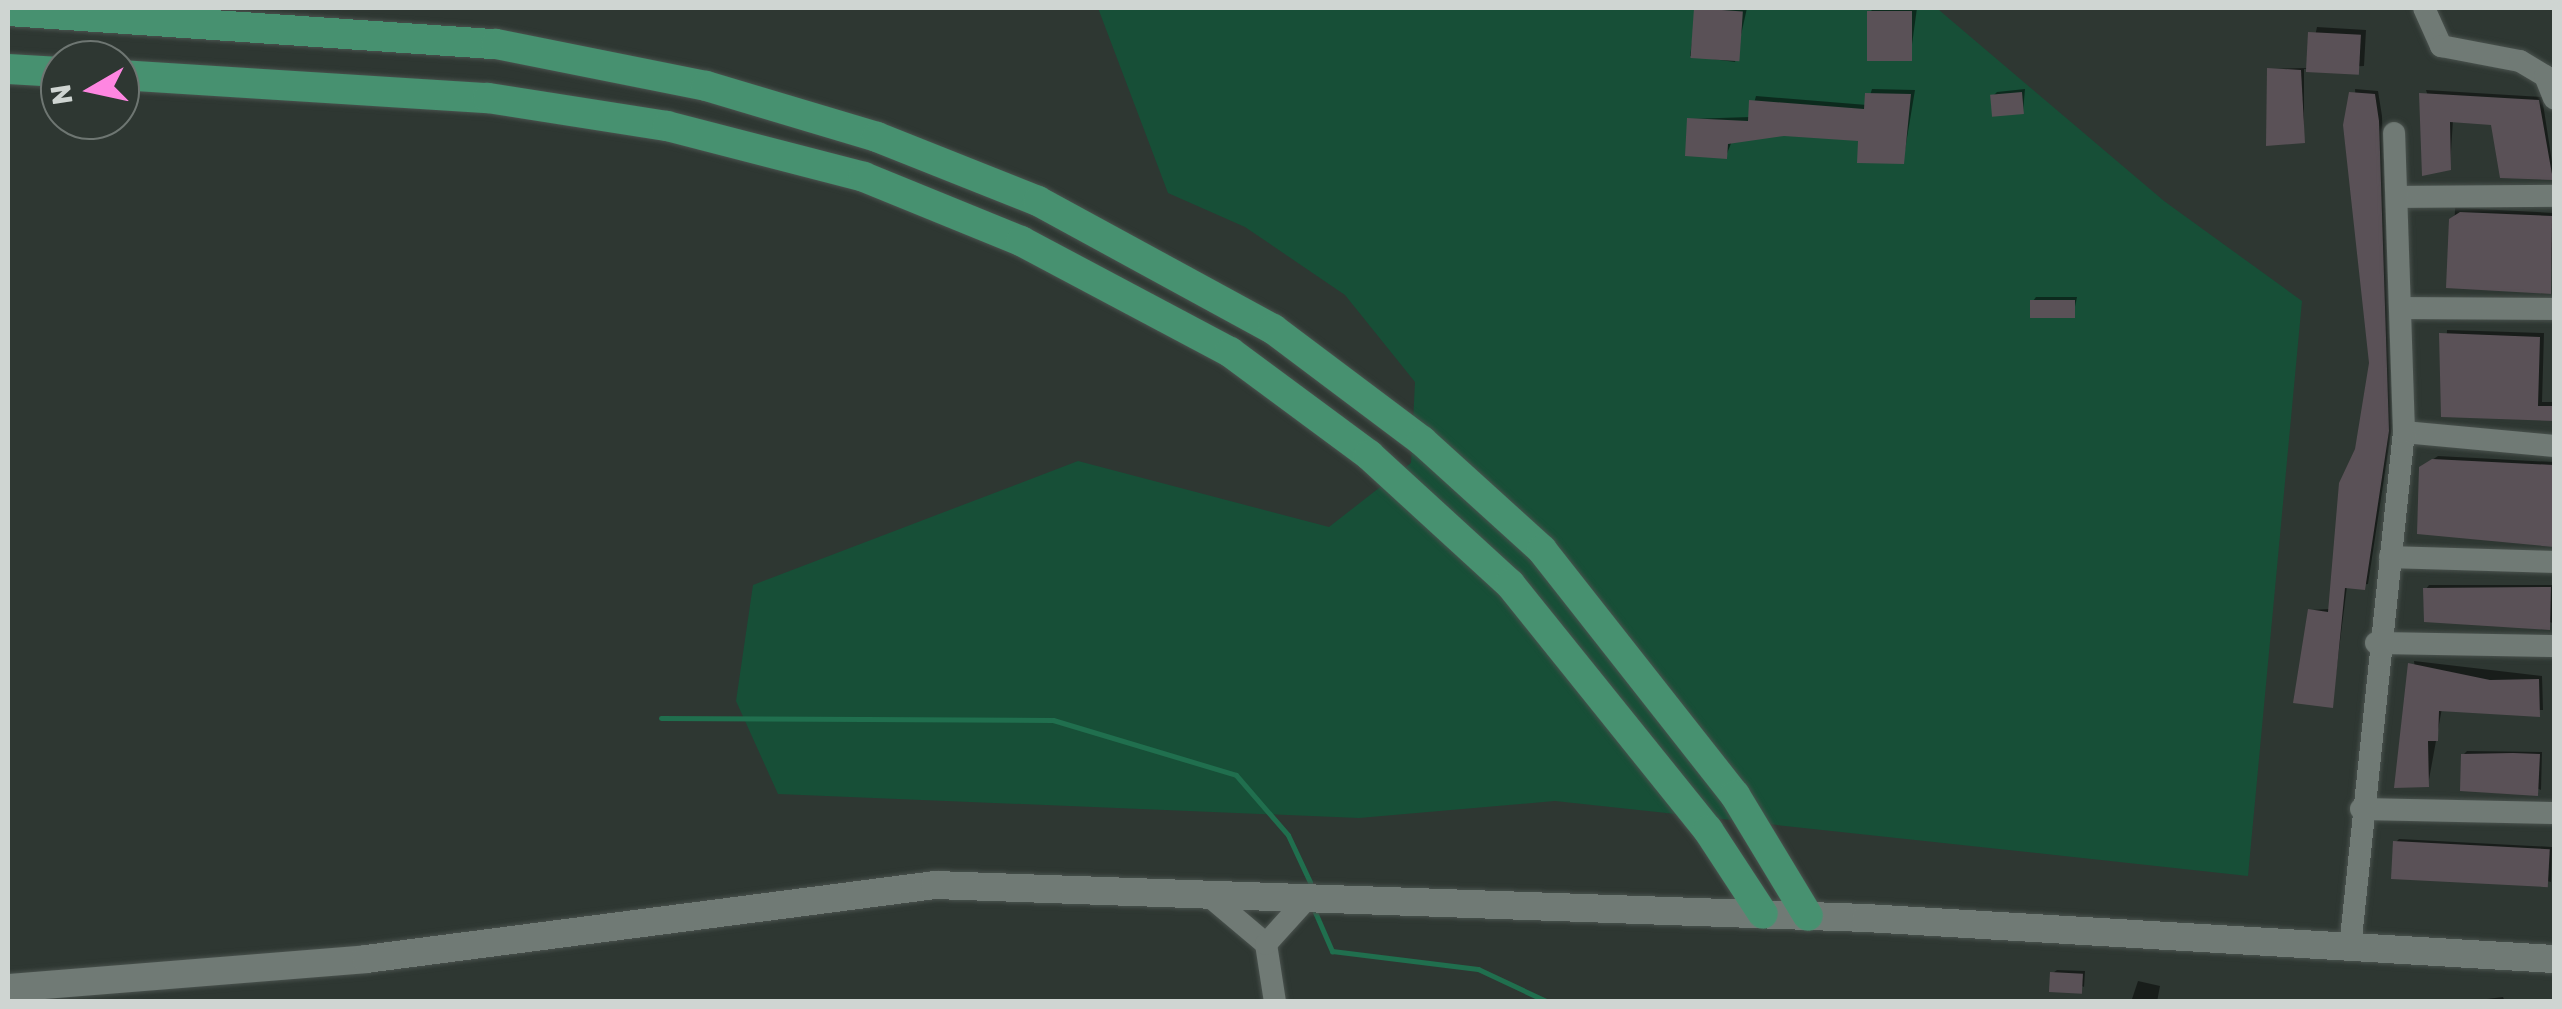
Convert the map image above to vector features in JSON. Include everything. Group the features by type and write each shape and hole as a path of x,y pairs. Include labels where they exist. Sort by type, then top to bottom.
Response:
{"highway":[{"path":"8,11 496,44 725,92 877,137 1038,201 1273,329 1422,441 1542,550 1683,722 1808,916"},
{"path":"8,69 40,71"},
{"path":"140,76 488,98 668,126 864,177 1021,241 1230,352 1411,494 1510,584 1764,914"}],"street":[{"path":"2424,8 2441,46 2520,60 2544,76 2554,98"},
{"path":"2350,948 2376,643 2404,432 2406,308 2394,134"},
{"path":"2398,197 2554,196"},
{"path":"2406,308 2554,309"},
{"path":"2404,432 2554,446"},
{"path":"2390,557 2554,562"},
{"path":"2376,643 2554,646"},
{"path":"2361,809 2554,814"},
{"path":"8,988 47,993 504,944 868,887 1764,914 2554,958"},
{"path":"1214,900 1266,944 1275,1002"},
{"path":"1266,944 1303,903"}],"green space":[{"path":"1098,8 1939,10 2164,201 2302,301 2248,876 1555,801 1359,818 778,794 736,701 753,585 1078,461 1329,527 1411,463 1415,382 1345,295 1245,227 1168,193"}],"building":[{"path":"1694,8 1743,11 1739,61 1691,58"},
{"path":"1867,11 1912,11 1912,61 1867,61"},
{"path":"2308,32 2361,35 2359,75 2306,72"},
{"path":"2267,68 2301,70 2305,143 2266,146"},
{"path":"2022,92 2024,114 1992,117 1990,95"},
{"path":"2349,92 2375,94 2379,121 2389,431 2365,590 2345,588 2333,708 2293,703 2308,609 2328,612 2339,483 2355,449 2369,363 2343,125"},
{"path":"1865,93 1911,94 1904,164 1857,163 1858,141 1784,136 1728,144 1727,159 1685,156 1687,118 1748,121 1749,100 1864,109"},
{"path":"2419,93 2539,100 2553,180 2500,178 2491,125 2450,122 2451,170 2422,176"},
{"path":"2460,212 2552,216 2551,294 2446,288 2449,219"},
{"path":"2030,300 2075,300 2075,318 2030,318"},
{"path":"2439,333 2540,337 2538,406 2554,406 2554,421 2441,417"},
{"path":"2432,459 2554,465 2554,547 2417,534 2419,467"},
{"path":"2551,587 2550,630 2424,622 2423,588"},
{"path":"2408,663 2490,680 2539,679 2540,717 2439,711 2438,741 2428,741 2429,787 2394,788"},
{"path":"2461,754 2540,754 2538,796 2460,791"},
{"path":"2393,841 2550,849 2548,887 2391,879"},
{"path":"2050,972 2083,974 2082,994 2049,992"}],"waterway":[{"path":"661,718 1053,720 1236,775 1288,835 1310,882"},
{"path":"1315,912 1332,951 1478,969 1548,1002"}]}
